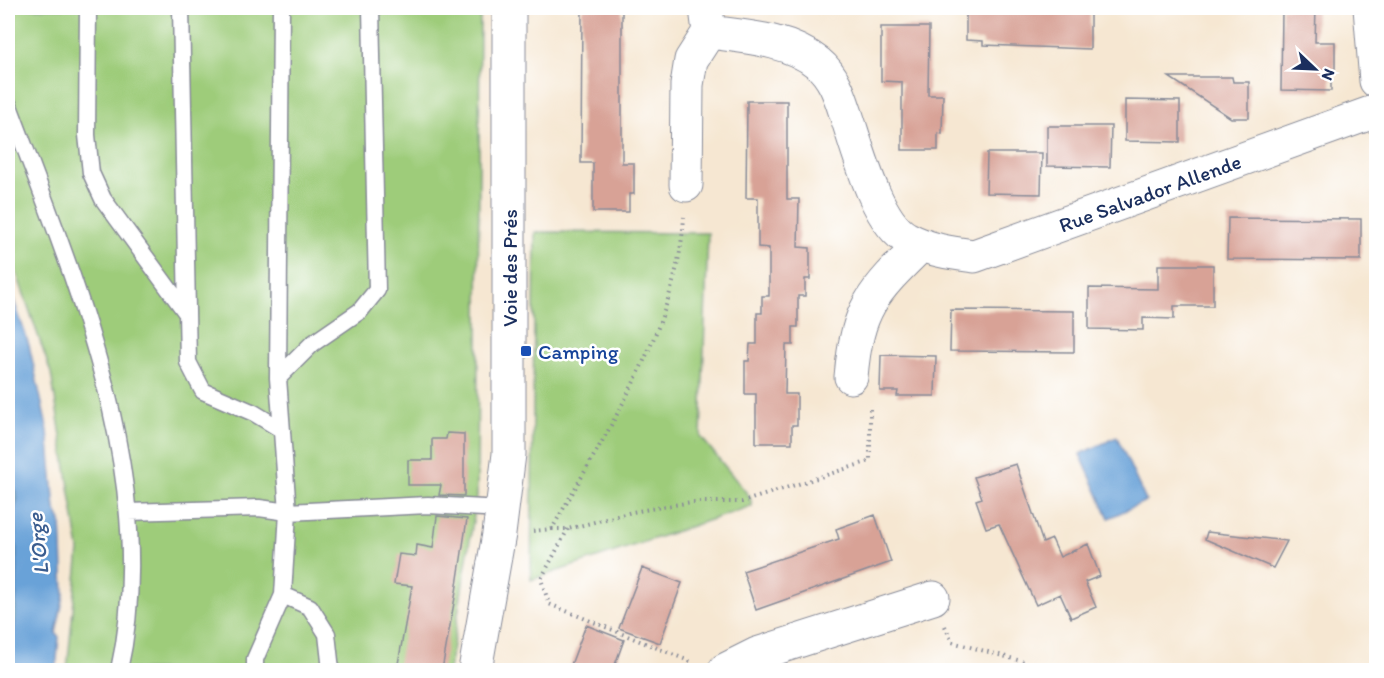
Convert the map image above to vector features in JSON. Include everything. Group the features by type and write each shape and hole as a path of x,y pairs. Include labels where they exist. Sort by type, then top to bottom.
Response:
{"street":[{"name":"Voie des Prés","path":"475,670 509,454 509,8"},
{"path":"1370,8 1377,81"},
{"name":"Rue Salvador Allende","path":"686,185 687,85 691,60 708,20 794,48 819,64 837,87 871,189 885,214 905,238 937,251 974,256 1377,111"},
{"path":"852,377 854,343 866,307 888,278 921,245"},
{"path":"715,669 933,598"}],"lane":[{"path":"88,8 87,135 92,173 103,199 185,310"},
{"path":"181,8 185,310 188,362 203,391 254,413 282,430"},
{"path":"255,670 255,659 283,595 288,512 278,378 281,8"},
{"path":"278,378 312,344 360,311 377,290 371,8"},
{"path":"8,103 64,253 105,381 128,512 128,631 119,670"},
{"path":"128,512 259,508 288,512 428,505 502,509"},
{"path":"283,595 310,607 327,634 331,670"}],"path":[{"path":"552,529 649,354 682,247 686,185"},
{"path":"541,530 567,529 632,512 692,502 742,502 870,461 870,388 852,377"},
{"path":"567,529 541,579 549,604 715,669"},
{"path":"933,598 952,642 1032,664 1036,670"}],"green space":[{"path":"8,8 480,8 477,496 449,670 67,670 79,550 51,373 8,248"},
{"path":"535,232 708,233 701,437 750,497 752,506 531,580"},
{"path":"8,461 17,499 14,514 17,568 15,620 9,670"}],"water":[{"name":"L'Orge","path":"8,283 29,345 48,431 55,509 61,521 64,595 56,633 59,637 56,670 9,670 15,620 17,568 14,514 17,499 8,461"},
{"path":"1117,437 1146,501 1109,518 1080,454"}],"building":[{"path":"582,8 622,8 622,163 634,163 634,194 629,194 629,212 593,212 593,163 581,163"},
{"path":"966,8 1090,8 1090,49 983,45 983,41 966,40"},
{"path":"1282,8 1316,8 1315,42 1335,42 1335,73 1331,73 1331,91 1281,90"},
{"path":"881,27 929,27 928,95 943,95 942,134 938,133 938,150 902,150 902,82 881,81"},
{"path":"1169,77 1232,77 1233,82 1249,82 1249,118 1231,118"},
{"path":"1125,100 1180,101 1180,142 1125,141"},
{"path":"747,101 787,101 787,199 799,199 798,247 810,248 810,279 805,279 805,296 798,296 798,327 793,327 793,345 786,345 785,394 797,394 797,425 792,425 792,443 756,443 756,394 745,394 745,361 749,361 750,344 757,344 757,313 762,313 762,296 769,296 769,248 758,247 758,198 746,198"},
{"path":"1047,126 1111,126 1110,167 1047,166"},
{"path":"987,153 1042,153 1041,194 986,193"},
{"path":"1228,218 1361,219 1361,260 1227,259"},
{"path":"1158,265 1213,265 1213,306 1174,306 1174,319 1143,318 1143,330 1089,329 1089,288 1158,289"},
{"path":"951,310 1074,311 1074,352 950,351"},
{"path":"881,355 936,356 935,396 897,396 898,391 880,391"},
{"path":"447,433 464,434 464,496 439,495 441,485 408,485 408,460 432,460 432,439 446,439"},
{"path":"1016,464 1043,543 1052,539 1060,557 1088,544 1100,576 1085,582 1096,607 1071,618 1060,594 1036,605 999,524 986,528 976,500 982,498 974,477"},
{"path":"875,515 891,562 756,610 743,571 839,539 836,529"},
{"path":"437,516 467,519 456,592 442,670 412,670 413,667 398,664 412,586 394,584 399,554 416,556 417,545 433,548"},
{"path":"1207,532 1287,541 1273,568 1205,539"},
{"path":"642,568 682,583 660,643 619,628"},
{"path":"586,625 624,640 613,670 569,670"}],"place":[{"name":"Camping","path":"526,351"}]}
